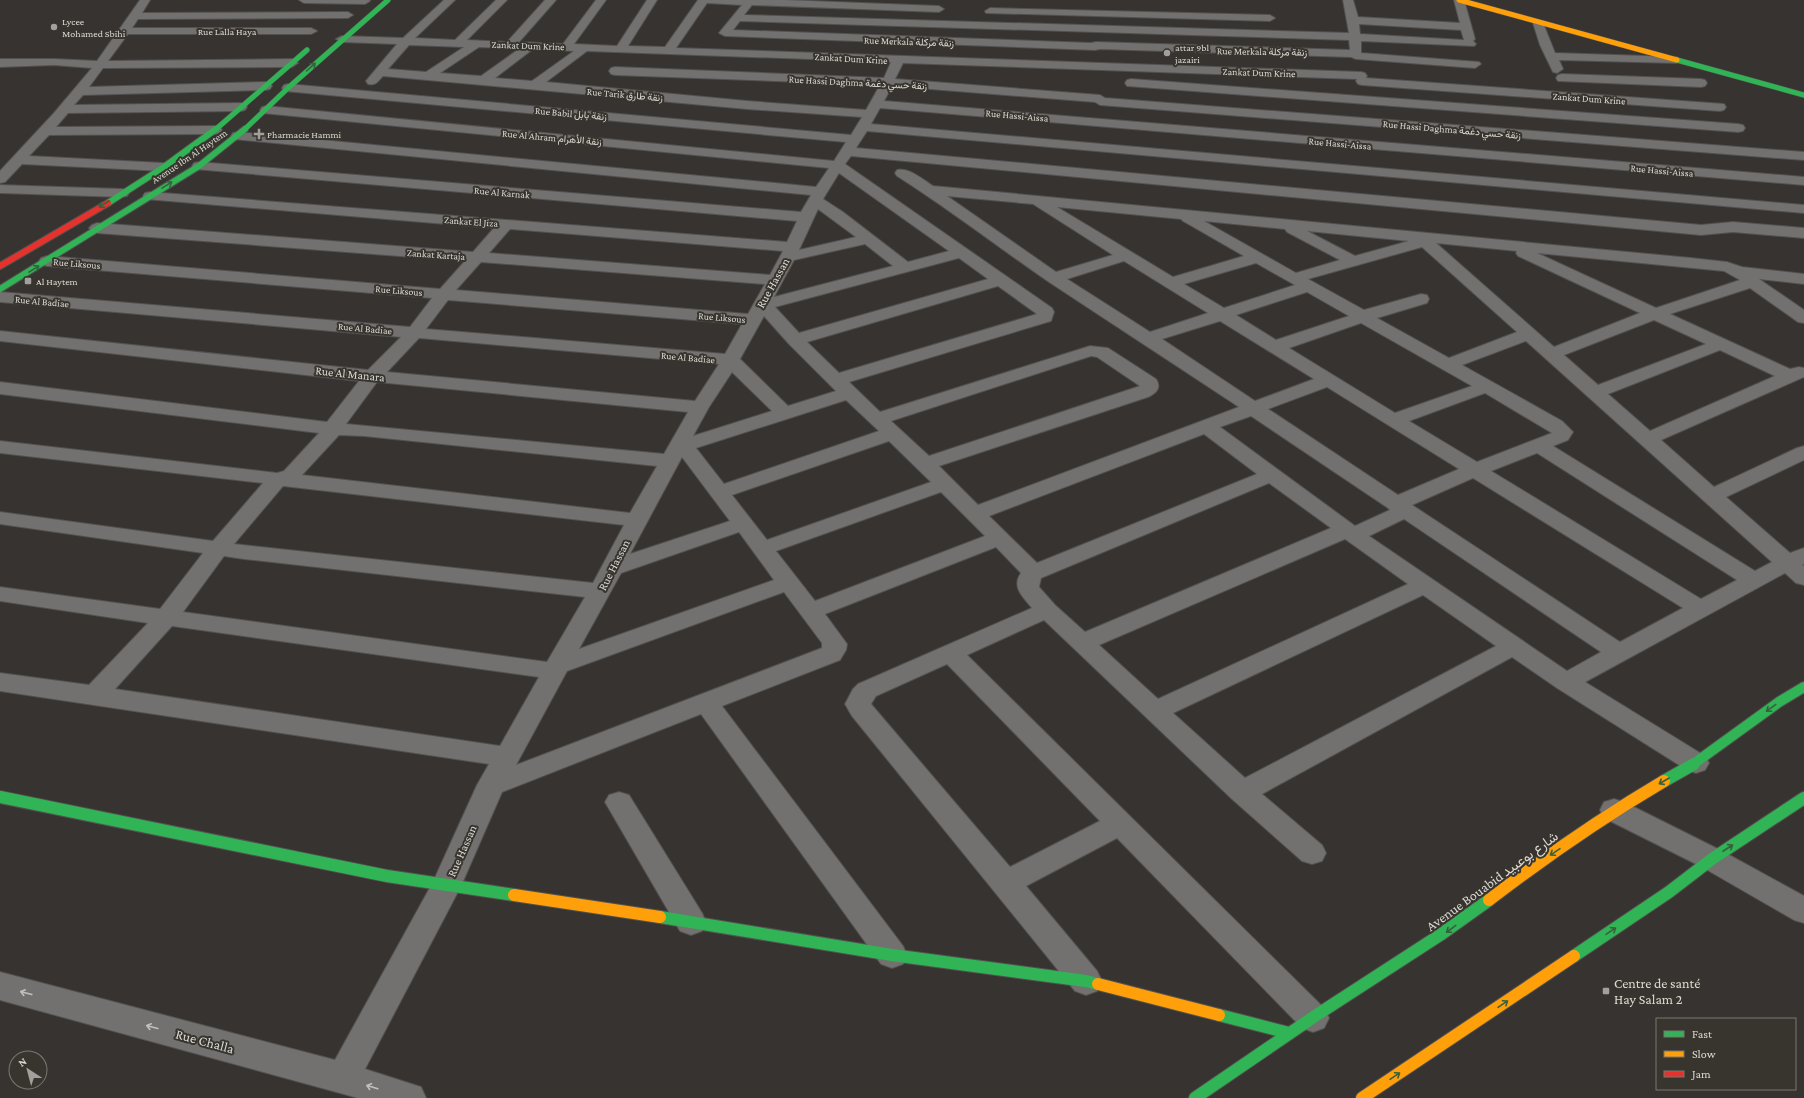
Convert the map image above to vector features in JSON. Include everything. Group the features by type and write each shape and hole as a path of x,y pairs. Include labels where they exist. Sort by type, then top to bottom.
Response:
{"street":[{"path":"0,179 65,109 98,65 112,50 145,0"},
{"path":"304,0 366,0"},
{"path":"339,23 366,0"},
{"name":"Avenue Ibn Al Haytem","path":"0,288 47,261 97,228 198,166 238,136 342,39 388,0"},
{"path":"361,93 406,41 450,0"},
{"path":"458,43 502,0"},
{"path":"510,45 551,0"},
{"path":"567,46 601,0"},
{"path":"620,49 652,0"},
{"path":"668,50 704,0 749,2 940,4 935,25 922,61"},
{"path":"1348,0 1353,20 1356,55 1362,78 1371,171"},
{"path":"1485,90 1475,64 1459,0 1804,95"},
{"path":"738,18 749,2"},
{"path":"993,4 1085,3 1088,14"},
{"path":"993,4 1088,14 1100,13 1270,18"},
{"path":"985,27 993,4"},
{"path":"1092,67 1099,29 1100,13"},
{"path":"135,16 348,16"},
{"path":"738,18 985,27 1355,37 1470,44"},
{"name":"Rue Merkala زنقة مركلة","path":"738,18 724,32 726,34 929,42 1356,55 1475,64"},
{"path":"1353,20 1465,27"},
{"path":"1538,22 1551,56 1572,96"},
{"name":"Rue Lalla Haya","path":"124,31 321,31"},
{"name":"Zankat Dum Krine","path":"342,39 567,46 1362,78 1485,90 1720,107"},
{"path":"429,75 476,44"},
{"path":"484,80 530,46"},
{"path":"292,50 311,47"},
{"name":"Avenue Ibn Al Haytem","path":"0,266 163,167 215,130 311,47"},
{"path":"536,85 586,47"},
{"path":"112,50 127,50"},
{"path":"594,91 638,50"},
{"path":"1551,56 1680,61 1701,83 1759,153"},
{"name":"Rue Hassan","path":"343,1078 446,886 491,785 600,591 637,520 677,451 700,407 731,360 759,310 814,203 888,82 898,60"},
{"path":"0,62 98,65 292,64"},
{"path":"1093,122 1109,68"},
{"name":"Rue Hassi Daghma زنقة حسي دغمة","path":"615,71 888,82 1366,122 1804,156"},
{"name":"Rue Tarik زنقة طارق","path":"380,72 484,80 794,110 858,133"},
{"path":"719,102 741,76"},
{"path":"1562,78 1701,83"},
{"path":"1122,82 1738,128"},
{"path":"78,92 266,86"},
{"name":"Rue Babil زنقة بابل","path":"288,88 858,133"},
{"path":"1602,99 1673,229"},
{"path":"65,109 241,107"},
{"name":"Rue Al Ahram زنقة الأهرام","path":"266,110 858,133"},
{"name":"Rue Hassi-Aissa","path":"858,133 1093,122 1804,181"},
{"path":"46,131 215,130"},
{"path":"858,133 1371,171 1673,229 1804,318"},
{"path":"858,133 1673,229 1701,230 1733,227 1804,233"},
{"path":"0,388 334,429 677,451 784,413 843,387 1047,315 1043,309 961,253 858,133"},
{"path":"238,136 814,203 838,215 905,268"},
{"path":"19,160 163,167"},
{"name":"Rue Al Karnak","path":"198,166 814,203"},
{"path":"902,173 929,190 1054,278 1254,408 1400,508 1619,653"},
{"path":"0,189 122,193"},
{"path":"929,190 1283,224 1423,240 1508,246 1673,229 1804,209"},
{"name":"Zankat El Jiza","path":"150,196 506,224 790,252 867,239"},
{"path":"1035,200 1701,609"},
{"path":"1082,643 1350,532 1475,470 1561,436 1563,432 1556,424 1180,214"},
{"path":"95,695 166,618 218,549 278,479 291,475 334,429 338,418 372,377 414,332 475,257 506,224"},
{"path":"1283,224 1353,261"},
{"name":"Zankat Kartaja","path":"97,228 775,280"},
{"path":"1295,278 1423,240"},
{"path":"1423,240 1712,496 1798,566"},
{"path":"1508,246 1722,344 1797,373"},
{"path":"0,253 18,256"},
{"name":"Rue Liksous","path":"47,261 444,294 759,310 961,253"},
{"path":"1054,278 1125,256"},
{"path":"1170,283 1259,257"},
{"path":"1551,354 1745,277 1804,279"},
{"path":"796,340 1001,280"},
{"path":"1148,338 1310,286"},
{"name":"Rue Al Badiae","path":"0,297 731,360"},
{"path":"1274,347 1364,316 1421,299"},
{"path":"759,310 796,340 843,387 926,464 974,514 1023,560 1033,573"},
{"path":"1448,364 1529,334"},
{"name":"Rue Al Manara","path":"0,336 372,377 700,407"},
{"path":"1594,393 1722,344"},
{"path":"719,493 885,426 1090,351 1102,352 1149,384 1149,389 1141,393 926,464"},
{"path":"731,360 784,413"},
{"path":"1647,439 1797,373"},
{"path":"974,514 1328,380"},
{"path":"1393,420 1488,386"},
{"path":"1206,426 1350,532 1566,682 1696,763"},
{"path":"1538,445 1754,580"},
{"path":"0,447 637,520"},
{"path":"491,785 831,654 835,650 834,642 719,493 677,451"},
{"path":"1712,496 1804,452"},
{"path":"1271,475 1033,573 1028,579 1028,588 1047,610 1154,711 1242,792 1312,853"},
{"path":"762,549 944,484"},
{"path":"0,518 218,549 600,591"},
{"path":"612,568 742,524"},
{"path":"810,611 999,538"},
{"path":"1566,682 1754,580 1798,566"},
{"path":"0,594 450,658 556,669 788,582"},
{"path":"1154,711 1425,585"},
{"path":"1047,610 952,654 867,690 862,695 858,704 861,710 1006,882 1086,981"},
{"path":"1242,792 1514,646"},
{"path":"952,654 1312,1018"},
{"path":"0,682 507,757"},
{"name":"Avenue Bouabid شارع بوعبيد","path":"1195,1098 1222,1081 1289,1033 1446,932 1528,870 1614,810 1696,763 1779,702 1804,687"},
{"path":"706,703 892,955"},
{"path":"0,797 386,876 691,922 892,955 1086,981 1289,1033"},
{"path":"1362,1098 1669,892 1712,859 1804,798"},
{"path":"619,802 691,922"},
{"path":"1614,810 1712,859 1804,911"},
{"path":"1006,882 1119,824"},
{"name":"Rue Challa","path":"0,986 343,1078 409,1098"}],"traffic: fast":[{"path":"0,289 199,166 238,136 288,88 388,0"},
{"path":"108,203 164,167 215,130 307,50"},
{"path":"1677,60 1804,95"},
{"path":"1664,781 1696,763 1779,702 1804,687"},
{"path":"0,797 387,876 514,895"},
{"path":"1574,956 1669,892 1712,859 1804,798"},
{"path":"1195,1098 1315,1016 1440,935 1489,900"},
{"path":"660,917 892,955 1086,981 1098,984"},
{"path":"1219,1015 1289,1033"}],"traffic: slow":[{"path":"1459,0 1677,60"},
{"path":"1489,900 1528,870 1614,810 1664,781"},
{"path":"514,895 660,917"},
{"path":"1362,1098 1574,956"},
{"path":"1098,984 1219,1015"}],"traffic: jam":[{"path":"0,266 108,203"}],"place":[{"name":"Lycee Mohamed Sbihi","path":"54,27"},
{"name":"attar 9bl jazairi","path":"1167,53"},
{"name":"Pharmacie Hammi","path":"259,134"},
{"name":"Al Haytem","path":"28,281"},
{"name":"Centre de santé Hay Salam 2","path":"1606,991"}]}
